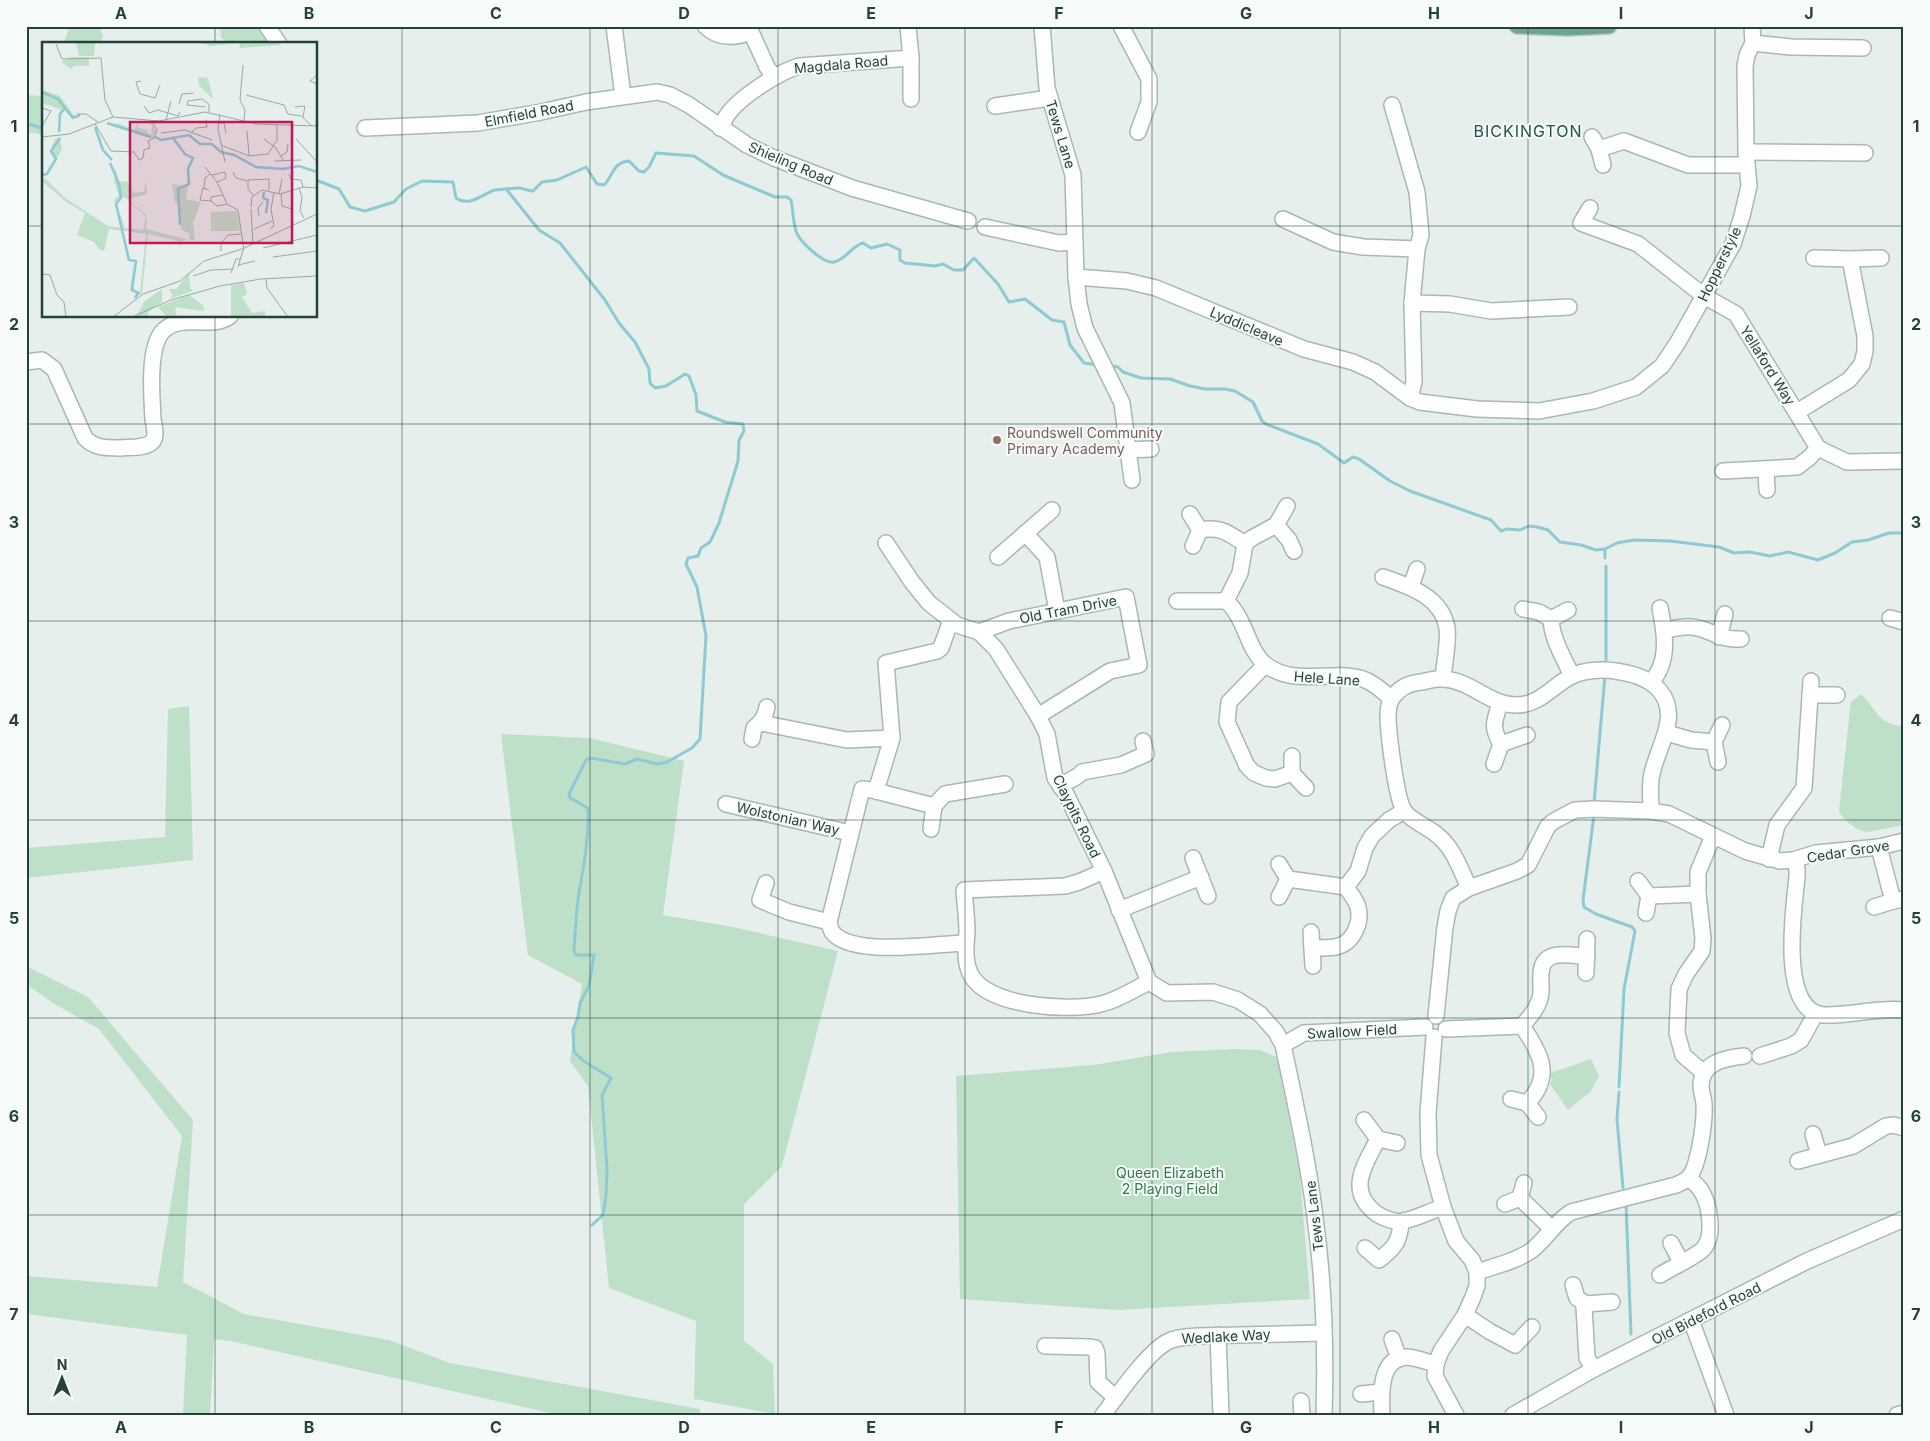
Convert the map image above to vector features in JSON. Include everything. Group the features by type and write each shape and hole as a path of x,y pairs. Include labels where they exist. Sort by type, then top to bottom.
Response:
{"main road":[{"path":"1516,26 1567,28 1609,26"}],"street":[{"path":"267,26 278,42"},
{"path":"614,26 623,96"},
{"name":"Magdala Road","path":"705,26 710,32 720,36 737,37 750,29 767,67 774,77"},
{"path":"908,26 911,58 911,99"},
{"name":"Tews Lane","path":"1042,26 1047,88 1073,175 1076,277 1079,304 1085,328 1122,403 1132,480"},
{"path":"1121,26 1149,79 1149,102 1138,132"},
{"name":"Hopperstyle","path":"1678,342 1733,244 1742,216 1749,186 1745,66 1747,55 1753,43 1752,26"},
{"path":"1753,43 1791,47 1863,48"},
{"name":"Magdala Road","path":"720,128 728,113 740,102 786,70 799,66 911,58"},
{"name":"Shieling Road","path":"623,96 657,92 670,96 689,105 747,145 774,158 852,188 968,221"},
{"name":"Elmfield Road","path":"362,128 478,123 623,96"},
{"path":"995,106 1050,98"},
{"path":"1392,105 1417,192 1421,235 1417,249 1412,303 1414,382 1410,398"},
{"path":"1603,165 1596,143 1624,140 1688,165 1747,158 1865,153"},
{"name":"Yellaford Way","path":"1590,208 1578,230 1638,244 1704,296 1736,314 1818,448"},
{"path":"1283,219 1333,242 1363,247 1417,249"},
{"path":"985,227 1059,243 1075,242"},
{"path":"1814,258 1881,258"},
{"path":"1797,412 1849,380 1862,364 1865,351 1865,336 1850,259"},
{"name":"Lyddicleave","path":"1076,277 1127,281 1156,288 1304,349 1353,362 1375,372 1410,398 1420,402 1477,409 1539,411 1593,401 1636,387 1662,366 1678,342"},
{"path":"1412,303 1450,304 1491,311 1569,307"},
{"path":"26,362 42,360 54,369 85,438 91,445 106,448 144,446 152,443 156,435 153,403 153,360 156,344 164,330 174,324 184,322 216,321 224,318"},
{"path":"1723,471 1796,467 1809,458 1818,448 1847,462 1904,461"},
{"path":"1127,450 1152,449"},
{"path":"1766,469 1767,490"},
{"path":"1226,600 1240,573 1246,544 1256,535 1276,525 1288,506"},
{"path":"998,557 1052,510"},
{"path":"1190,514 1200,530"},
{"path":"1276,525 1289,540 1294,551"},
{"path":"1200,530 1212,528 1227,532 1246,544"},
{"path":"1192,546 1200,530"},
{"path":"1025,533 1047,557 1058,611"},
{"name":"Claypits Road","path":"886,543 912,582 929,603 958,625 979,632 996,649 1038,716 1047,734 1055,778 1066,794 1104,871 1149,982"},
{"path":"1411,586 1417,569"},
{"path":"1383,577 1411,586 1439,606 1448,628 1443,679"},
{"name":"Old Tram Drive","path":"979,632 1009,621 1126,598 1139,665 1110,671 1038,716"},
{"path":"1177,601 1226,600 1235,608 1251,644 1265,665 1229,702 1226,722 1246,766 1254,773 1276,780 1292,773"},
{"path":"1651,682 1658,675 1663,664 1664,630 1660,608"},
{"path":"1523,609 1540,612 1551,619"},
{"path":"1551,619 1568,610"},
{"path":"1719,637 1725,614"},
{"path":"1551,619 1555,639 1572,676"},
{"path":"876,791 892,738 886,663 937,652 941,648 951,620"},
{"path":"1664,630 1689,626 1699,628 1719,637 1741,639"},
{"name":"Hele Lane","path":"1265,665 1292,676 1347,677 1364,680 1380,689 1392,699"},
{"path":"1456,1415 1435,1376 1436,1364 1440,1351 1465,1315 1477,1286 1477,1272 1472,1260 1456,1241 1443,1207 1429,1155 1429,1096 1435,1031 1428,1018 1436,1016 1448,911 1453,898 1469,888 1454,855 1443,839 1404,811 1399,798 1388,719 1392,699 1401,688 1416,682 1443,679 1474,688 1500,704 1518,705 1532,703 1572,676 1594,670 1636,675 1651,682 1661,692 1667,702 1667,733 1657,755 1651,776 1651,811"},
{"path":"1769,859 1777,825 1804,788 1810,688 1837,695"},
{"path":"1500,704 1494,722 1494,734 1501,744"},
{"path":"752,739 754,728 761,723 766,715 767,707"},
{"path":"761,723 847,740 892,738"},
{"path":"1718,762 1714,742 1722,725"},
{"path":"1667,733 1691,740 1714,742"},
{"path":"1501,744 1527,735"},
{"path":"1060,786 1082,772 1121,765 1146,754 1143,741"},
{"path":"1494,764 1501,744"},
{"path":"1292,756 1292,773 1306,788"},
{"path":"931,829 934,806 945,794 1005,784"},
{"path":"934,806 862,789 829,922 833,933 840,938 866,946 896,948 965,943"},
{"name":"Wolstonian Way","path":"726,804 850,833"},
{"name":"Cedar Grove","path":"1469,888 1517,871 1528,865 1548,826 1554,820 1575,810 1651,811 1669,814 1685,820 1745,851 1780,861 1793,860 1824,852 1879,847 1904,841"},
{"path":"1346,887 1358,871 1365,848 1372,836 1389,820 1404,811"},
{"path":"1704,1073 1683,1055 1677,1033 1680,989 1686,974 1702,951 1703,938 1698,894 1698,872 1713,836"},
{"path":"1874,907 1898,900 1879,847"},
{"path":"1193,858 1208,896"},
{"path":"1793,860 1797,877 1791,945 1792,960 1801,1000 1806,1007 1823,1015 1904,1010"},
{"path":"1279,864 1288,879"},
{"path":"1104,871 1065,886 964,890 967,932 965,943 967,965 971,975 977,984 994,994 1036,1006 1054,1008 1099,1005 1118,998 1149,982"},
{"path":"1119,910 1200,877"},
{"path":"1288,879 1346,887 1358,906 1359,920 1350,940 1337,947 1312,948"},
{"path":"1279,897 1288,879"},
{"path":"1638,881 1648,896 1646,913"},
{"path":"766,882 760,900 789,912 829,922"},
{"path":"1648,896 1698,894"},
{"path":"1311,932 1313,966"},
{"path":"1586,973 1587,939"},
{"path":"1527,1102 1539,1088 1542,1066 1539,1053 1522,1026 1540,1000 1541,972 1544,963 1552,955 1587,957"},
{"name":"Tews Lane","path":"1149,982 1168,993 1212,992 1226,995 1250,1006 1270,1024 1283,1045 1316,1218 1323,1332 1324,1415"},
{"path":"1760,1056 1792,1046 1802,1040 1816,1013"},
{"name":"Swallow Field","path":"1283,1045 1304,1033 1435,1031 1522,1026"},
{"path":"1477,1272 1504,1263 1530,1251 1560,1219 1571,1212 1676,1185 1689,1178 1697,1164 1704,1106 1701,1084 1704,1073 1714,1063 1727,1058 1744,1056"},
{"path":"1511,1099 1527,1102 1538,1117"},
{"path":"1364,1120 1378,1139 1397,1143"},
{"path":"1798,1161 1853,1146 1886,1126 1894,1125 1904,1128"},
{"path":"1813,1134 1819,1155"},
{"path":"1378,1139 1362,1170 1359,1187 1363,1198 1371,1209 1380,1216 1401,1222 1443,1207"},
{"path":"1660,1274 1702,1250 1709,1239 1708,1206 1700,1189 1689,1178"},
{"path":"1520,1198 1524,1183"},
{"path":"1520,1198 1552,1229"},
{"path":"1506,1204 1520,1198"},
{"name":"Old Bideford Road","path":"1513,1415 1594,1369 1807,1261 1904,1218"},
{"path":"1365,1248 1380,1267 1400,1236 1401,1222"},
{"path":"1671,1243 1681,1262"},
{"path":"1573,1285 1577,1298 1586,1304 1612,1302"},
{"path":"1586,1304 1584,1307 1587,1358 1594,1369"},
{"path":"1465,1315 1515,1351 1532,1327"},
{"path":"1691,1320 1726,1415"},
{"name":"Wedlake Way","path":"1104,1415 1153,1353 1161,1346 1182,1337 1323,1332"},
{"path":"1218,1336 1221,1415"},
{"path":"1392,1339 1399,1359"},
{"path":"1045,1346 1095,1348 1097,1353 1098,1382 1116,1398"},
{"path":"1382,1415 1381,1392 1388,1367 1399,1359 1410,1357 1436,1364"},
{"path":"1361,1394 1381,1392"},
{"path":"1897,1415 1904,1413"}],"green space":[{"path":"70,26 99,26 103,35 101,42 64,42"},
{"path":"220,26 260,26 271,42 227,42 221,38"},
{"path":"26,95 42,96 42,135 26,132"},
{"path":"1861,694 1883,720 1895,725 1904,726 1904,825 1868,832 1851,825 1839,811 1851,702"},
{"path":"189,706 193,860 26,878 26,848 165,837 168,709"},
{"path":"501,734 590,738 684,761 663,915 733,927 838,951 782,1166 744,1204 744,1341 773,1364 775,1414 694,1399 696,1321 609,1288 588,1086 570,1061 582,984 528,955"},
{"path":"26,966 88,997 193,1120 183,1282 244,1314 389,1340 450,1363 700,1409 700,1415 559,1415 231,1341 214,1339 210,1415 183,1415 187,1335 26,1314 26,1276 157,1287 182,1136 99,1029 53,1003 26,984"},
{"name":"Queen Elizabeth 2 Playing Field","path":"1236,1049 1259,1050 1277,1057 1300,1175 1310,1299 1117,1310 960,1299 956,1076 1093,1065 1172,1052"},
{"path":"1591,1059 1599,1076 1591,1091 1568,1110 1550,1084 1552,1079 1551,1073"}],"waterway":[{"path":"26,123 42,128"},
{"path":"318,181 339,189 350,207 365,211 394,202 406,189 422,181 453,182 456,198 471,201 494,190 518,188 533,191 542,182 557,180 586,167 597,184 604,185 616,167 624,162 629,161 639,171 644,172 649,167 656,153 694,156 723,175 775,197 787,197 791,200 794,223 798,235 812,251 829,262 838,260 863,243 871,248 887,244 900,250 900,260 905,263 935,266 943,264 954,270 963,270 974,258 998,284 1009,302 1025,299 1052,320 1064,322 1070,345 1084,363 1098,365"},
{"path":"507,190 539,230 560,243 605,300 619,323 635,342 649,369 650,383 655,388 666,386 685,374 689,376 696,395 697,411 725,422 743,424 744,431 739,440 738,461 719,523 710,542 701,548 698,556 688,558 686,564 697,587 706,636 700,739 692,748 667,762 658,764 637,759 625,764 591,758 586,760 569,794 570,798 588,808 587,840 577,907 574,951 576,955 594,955 589,986 580,1003 578,1017 573,1030 574,1052 585,1062 611,1078 602,1095 607,1169 606,1196 603,1215 592,1225"},
{"path":"1109,366 1118,367 1123,372 1141,378 1170,379 1205,389 1235,391 1253,402 1262,421 1266,424 1318,444 1344,463 1353,457 1359,459 1390,481 1410,491 1491,520 1501,531 1507,529 1520,530 1529,526 1537,527 1548,530 1560,542 1581,545 1596,550 1634,540 1670,541 1719,547 1734,553 1750,552 1770,556 1788,552 1818,560 1835,553 1852,542 1868,540 1889,533 1904,533"},
{"path":"1605,549 1605,558"},
{"path":"1606,566 1606,661"},
{"path":"1594,803 1605,675"},
{"path":"1594,815 1583,900 1584,907 1596,914 1632,927 1635,931 1624,989 1619,1087"},
{"path":"1619,1092 1617,1119 1623,1188"},
{"path":"1626,1204 1631,1334"}],"place":[{"name":"Roundswell Community Primary Academy","path":"997,440"}],"district":[{"name":"BICKINGTON","path":"1528,131"}]}
